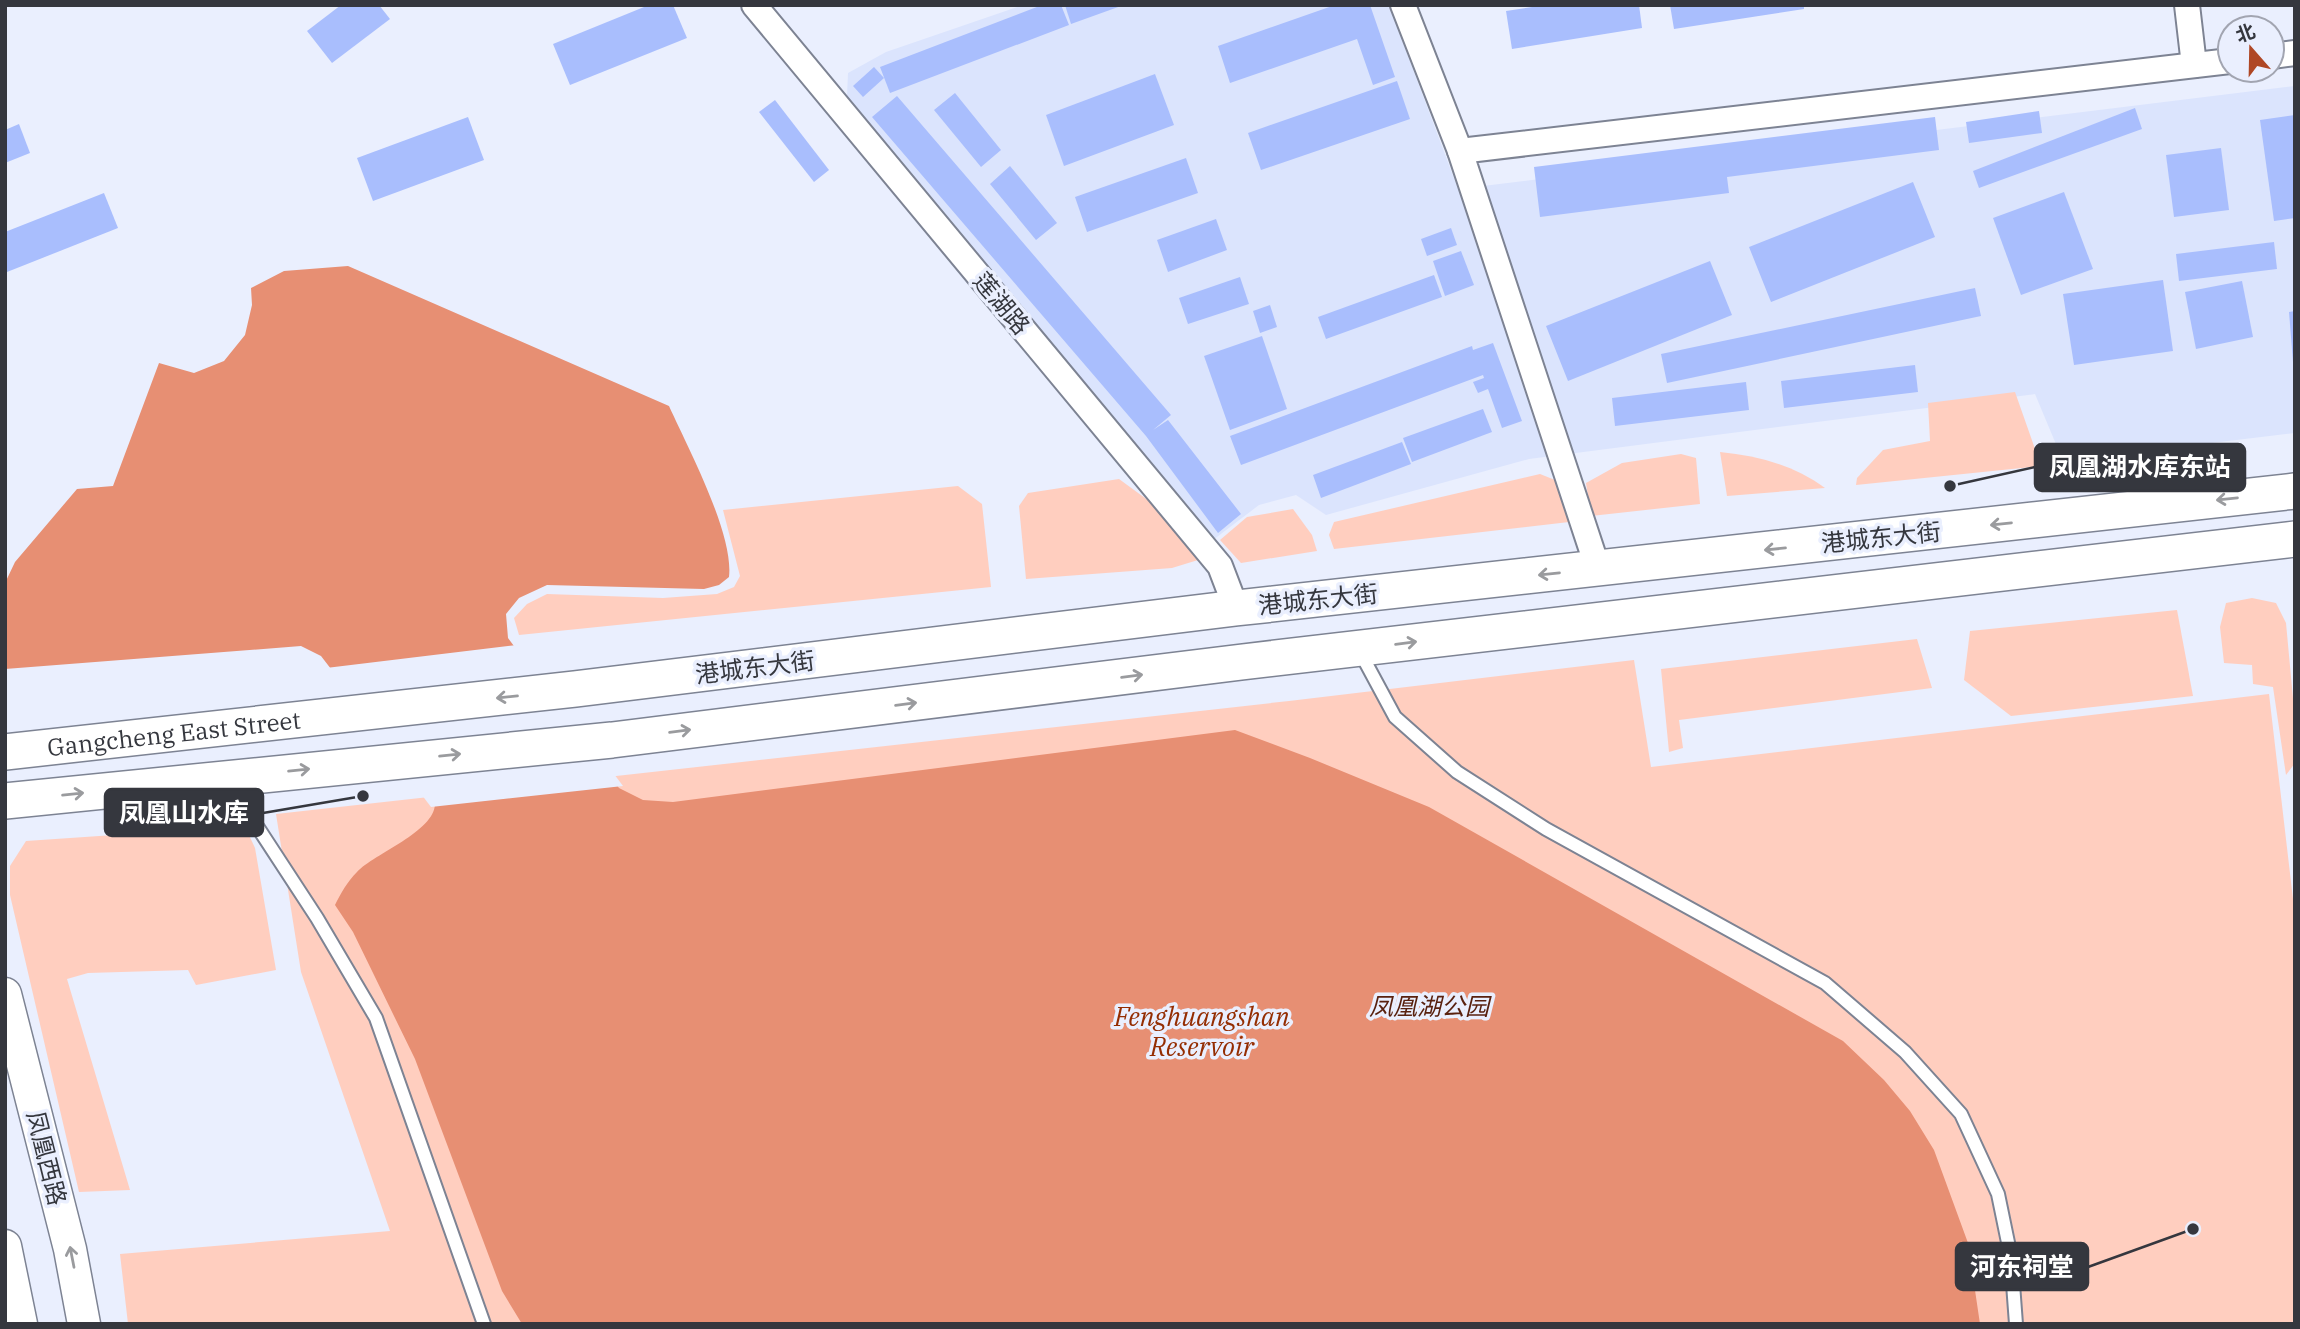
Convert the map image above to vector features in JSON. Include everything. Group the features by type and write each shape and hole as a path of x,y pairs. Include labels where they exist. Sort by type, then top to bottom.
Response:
{"main road":[{"name":"港城东大街","path":"341,715 1236,608 2295,491"},
{"name":"港城东大街","path":"612,740 1358,648 2295,539"},
{"name":"Gangcheng East Street","path":"5,752 341,715"},
{"name":"Gangcheng East Street","path":"5,801 612,740"}],"street":[{"name":"莲湖路","path":"754,5 1220,566 1236,608"},
{"path":"1403,5 1460,151 1598,569"},
{"path":"2187,5 2194,65"},
{"path":"1460,151 2216,63"},
{"name":"凤凰西路","path":"5,994 70,1249 84,1324"},
{"path":"5,1246 21,1324"}],"lane":[{"path":"1358,648 1395,717 1457,772 1546,829 1825,983 1905,1052 1961,1114 1998,1194 2011,1257 2017,1324"},
{"path":"253,820 317,918 376,1018 484,1324"}],"shaded area":[{"path":"1023,5 1389,5 1458,189 2295,86 2295,433 2063,461 2035,394 1529,459 1326,515 1296,495 1259,505 1213,540 847,96 848,73 886,52"}],"green space":[{"path":"2015,392 2041,466 1856,485 1857,478 1883,450 1930,441 1928,403"},
{"path":"1720,452 1775,463 1801,473 1825,488 1727,496"},
{"path":"1681,454 1696,458 1700,504 1591,516 1586,483 1622,463"},
{"path":"1540,474 1555,480 1569,522 1334,549 1329,535 1334,522"},
{"path":"1119,479 1160,509 1198,560 1172,568 1026,579 1019,506 1028,493"},
{"path":"958,486 982,504 991,587 519,635 514,618 527,604 547,594 663,598 717,594 734,587 740,576 723,510"},
{"path":"1293,509 1312,535 1317,551 1241,563 1220,540 1247,517"},
{"path":"2252,598 2276,603 2286,623 2295,720 2295,763 2286,775 2273,687 2253,684 2252,665 2224,663 2220,627 2226,603"},
{"path":"2177,610 2193,696 2011,716 1964,680 1970,631"},
{"path":"1917,639 1932,688 1679,720 1683,748 1669,752 1661,669"},
{"name":"Fenghuangshan Reservoir","path":"1634,660 1651,767 2269,694 2295,916 2295,1324 128,1324 120,1254 390,1231 301,972 276,814"},
{"path":"242,820 255,848 276,970 196,985 188,970 88,973 67,979 130,1190 79,1192 10,895 10,866 26,841 114,835"}],"water":[{"name":"Fenghuangshan Reservoir","path":"348,266 669,406 717,515 729,559 729,577 719,585 704,589 547,585 519,598 506,614 508,638 619,788 643,800 673,802 1235,730 1310,758 1429,807 1843,1041 1884,1080 1910,1111 1934,1150 1968,1243 1980,1324 522,1324 502,1291 415,1059 353,932 335,905 357,872 415,833 432,814 435,804 321,656 301,646 5,669 5,583 15,562 77,489 113,486 159,363 194,373 224,361 245,335 252,305 251,288 284,271"}],"pier":[{"path":"517,645 623,786 431,807 326,668"}],"building":[{"path":"341,5 379,5 390,19 332,63 307,31"},
{"path":"649,5 673,5 687,38 570,85 553,44"},
{"path":"1042,5 1061,5 1069,25 890,93 880,67"},
{"path":"1065,5 1121,5 1121,6 1071,24"},
{"path":"1335,5 1370,5 1395,77 1373,85 1357,39 1230,83 1218,46"},
{"path":"1545,5 1639,5 1642,28 1512,49 1506,11"},
{"path":"1670,5 1804,5 1804,9 1674,29"},
{"path":"874,67 884,78 863,97 853,86"},
{"path":"1155,74 1174,125 1064,166 1046,115"},
{"path":"1397,81 1410,119 1261,170 1248,133"},
{"path":"955,93 1001,150 981,167 934,110"},
{"path":"897,96 1171,415 1153,430 1168,420 1241,514 1218,533 1146,436 872,117"},
{"path":"775,100 829,170 814,182 759,112"},
{"path":"2135,108 2142,129 1979,188 1973,171"},
{"path":"2039,111 2042,133 1969,143 1966,122"},
{"path":"2295,115 2295,218 2274,221 2260,120"},
{"path":"468,117 484,160 373,201 357,158"},
{"path":"1935,117 1939,150 1727,177 1729,193 1540,217 1534,167"},
{"path":"19,124 30,153 5,163 5,130"},
{"path":"2221,148 2229,210 2174,217 2166,155"},
{"path":"1186,158 1198,193 1087,232 1075,197"},
{"path":"1010,166 1057,223 1036,240 990,184"},
{"path":"1913,182 1935,237 1771,302 1749,247"},
{"path":"2064,192 2093,269 2021,295 1993,218"},
{"path":"104,193 118,228 7,272 5,232"},
{"path":"1216,219 1227,250 1168,272 1157,240"},
{"path":"1451,228 1457,245 1427,256 1421,239"},
{"path":"2274,242 2277,269 2179,281 2176,254"},
{"path":"1461,251 1474,285 1445,296 1433,261"},
{"path":"1710,261 1732,315 1568,381 1546,326"},
{"path":"1434,275 1442,297 1326,339 1318,317"},
{"path":"1240,277 1249,304 1188,324 1179,298"},
{"path":"2163,280 2173,351 2074,365 2063,294"},
{"path":"2242,281 2253,337 2196,349 2185,292"},
{"path":"1975,288 1981,316 1667,383 1661,354"},
{"path":"1270,305 1277,327 1260,333 1253,311"},
{"path":"2295,311 2295,362 2293,362 2289,312"},
{"path":"1262,336 1287,409 1230,430 1204,356"},
{"path":"1493,343 1522,421 1502,428 1488,389 1478,393 1473,382 1484,378 1483,375 1241,465 1230,436 1472,346 1473,350"},
{"path":"1915,365 1918,392 1784,408 1781,381"},
{"path":"1746,382 1749,410 1615,426 1612,398"},
{"path":"1483,409 1492,432 1412,462 1403,438"},
{"path":"1402,442 1411,464 1321,498 1313,475"}],"place":[{"name":"凤凰湖水库东站","path":"1950,486"},
{"name":"凤凰山水库","path":"363,796"},
{"name":"河东祠堂","path":"2193,1229"}],"park label":[{"name":"凤凰湖公园","path":"1429,1006"}]}
